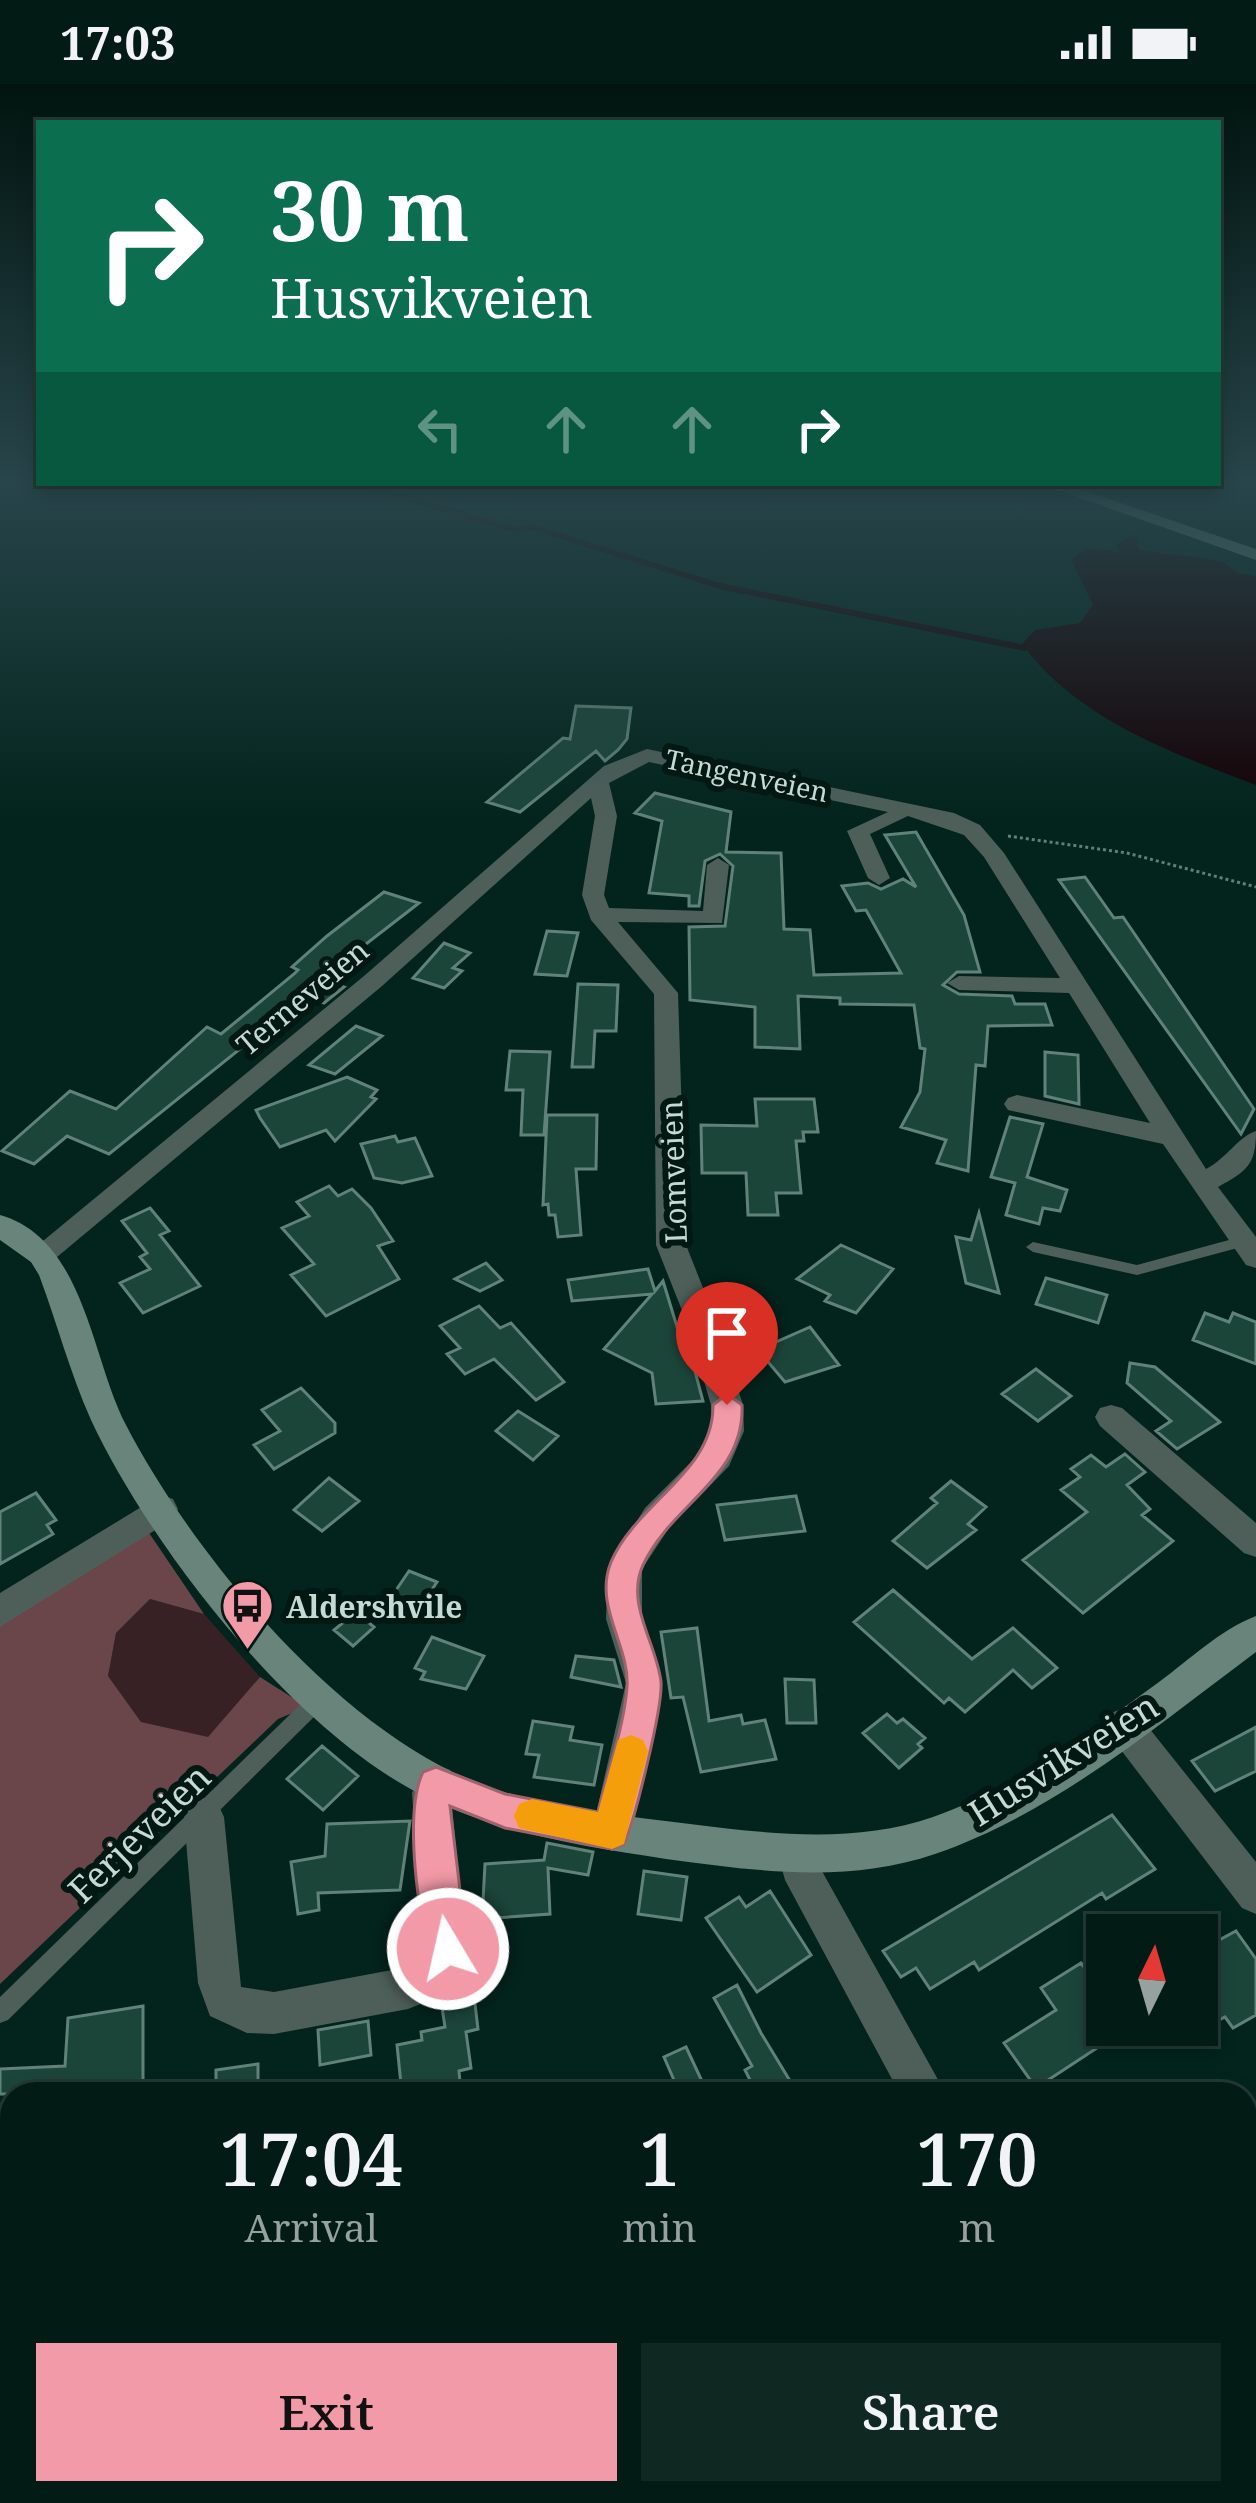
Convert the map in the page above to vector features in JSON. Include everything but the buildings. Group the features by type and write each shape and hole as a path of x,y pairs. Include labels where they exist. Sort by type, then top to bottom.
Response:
{"main road":[{"name":"Husvikveien","path":"0,1225 41,1255 53,1274 113,1432 161,1509 248,1621 361,1734 436,1784 505,1811 612,1832 798,1854 890,1846 935,1835 1015,1797 1256,1632"}],"street":[{"name":"Tangenveien","path":"598,781 627,760 647,755 903,808 972,830"},
{"path":"598,781 606,816 592,895 599,915 714,918 718,865"},
{"name":"Terneveien","path":"41,1255 373,981 598,781"},
{"name":"Tangenveien","path":"879,878 858,831 895,818 903,808"},
{"path":"972,830 993,853 1248,1250"},
{"name":"Lomveien","path":"599,915 665,993 671,1244 703,1323 727,1405 728,1431 717,1457 657,1518 625,1567 624,1619 644,1683 612,1832"},
{"path":"959,983 1078,986"},
{"path":"1017,1104 1172,1137"},
{"path":"1202,1183 1237,1165 1256,1140"},
{"path":"1111,1417 1256,1543"},
{"path":"0,1612 161,1509"},
{"path":"1124,1725 1256,1894"},
{"path":"205,1817 219,1984 225,2001 247,2012 274,2013 408,1988 431,1979 445,1962 431,1793 436,1784"},
{"path":"798,1854 805,1880 917,2082"}],"lane":[{"path":"1033,1246 1137,1270 1248,1250"},
{"name":"Ferjeveien","path":"0,2012 205,1817 320,1697"}],"path":[{"path":"972,830 1126,854 1256,887"}],"shaded area":[{"path":"1089,596 1256,596 1256,785 1160,746 1098,713 1044,670 1022,644 1035,630 1080,623 1093,605"},
{"path":"145,1527 204,1614 150,1599 116,1633 108,1676 141,1722 208,1737 260,1677 307,1707 278,1719 0,1984 0,1622"},
{"path":"150,1599 204,1614 260,1677 208,1738 141,1722 108,1676 116,1633"}],"waterway":[{"path":"769,596 1025,648"}],"slow traffic":[{"path":"532,1816 612,1832 631,1751"}],"place":[{"name":"Aldershvile","path":"247,1652"}],"route":[{"path":"448,1949 436,1871 431,1793 436,1784 505,1811 612,1832 644,1683 624,1619 625,1567 657,1518 717,1457 728,1431 727,1405"}]}
